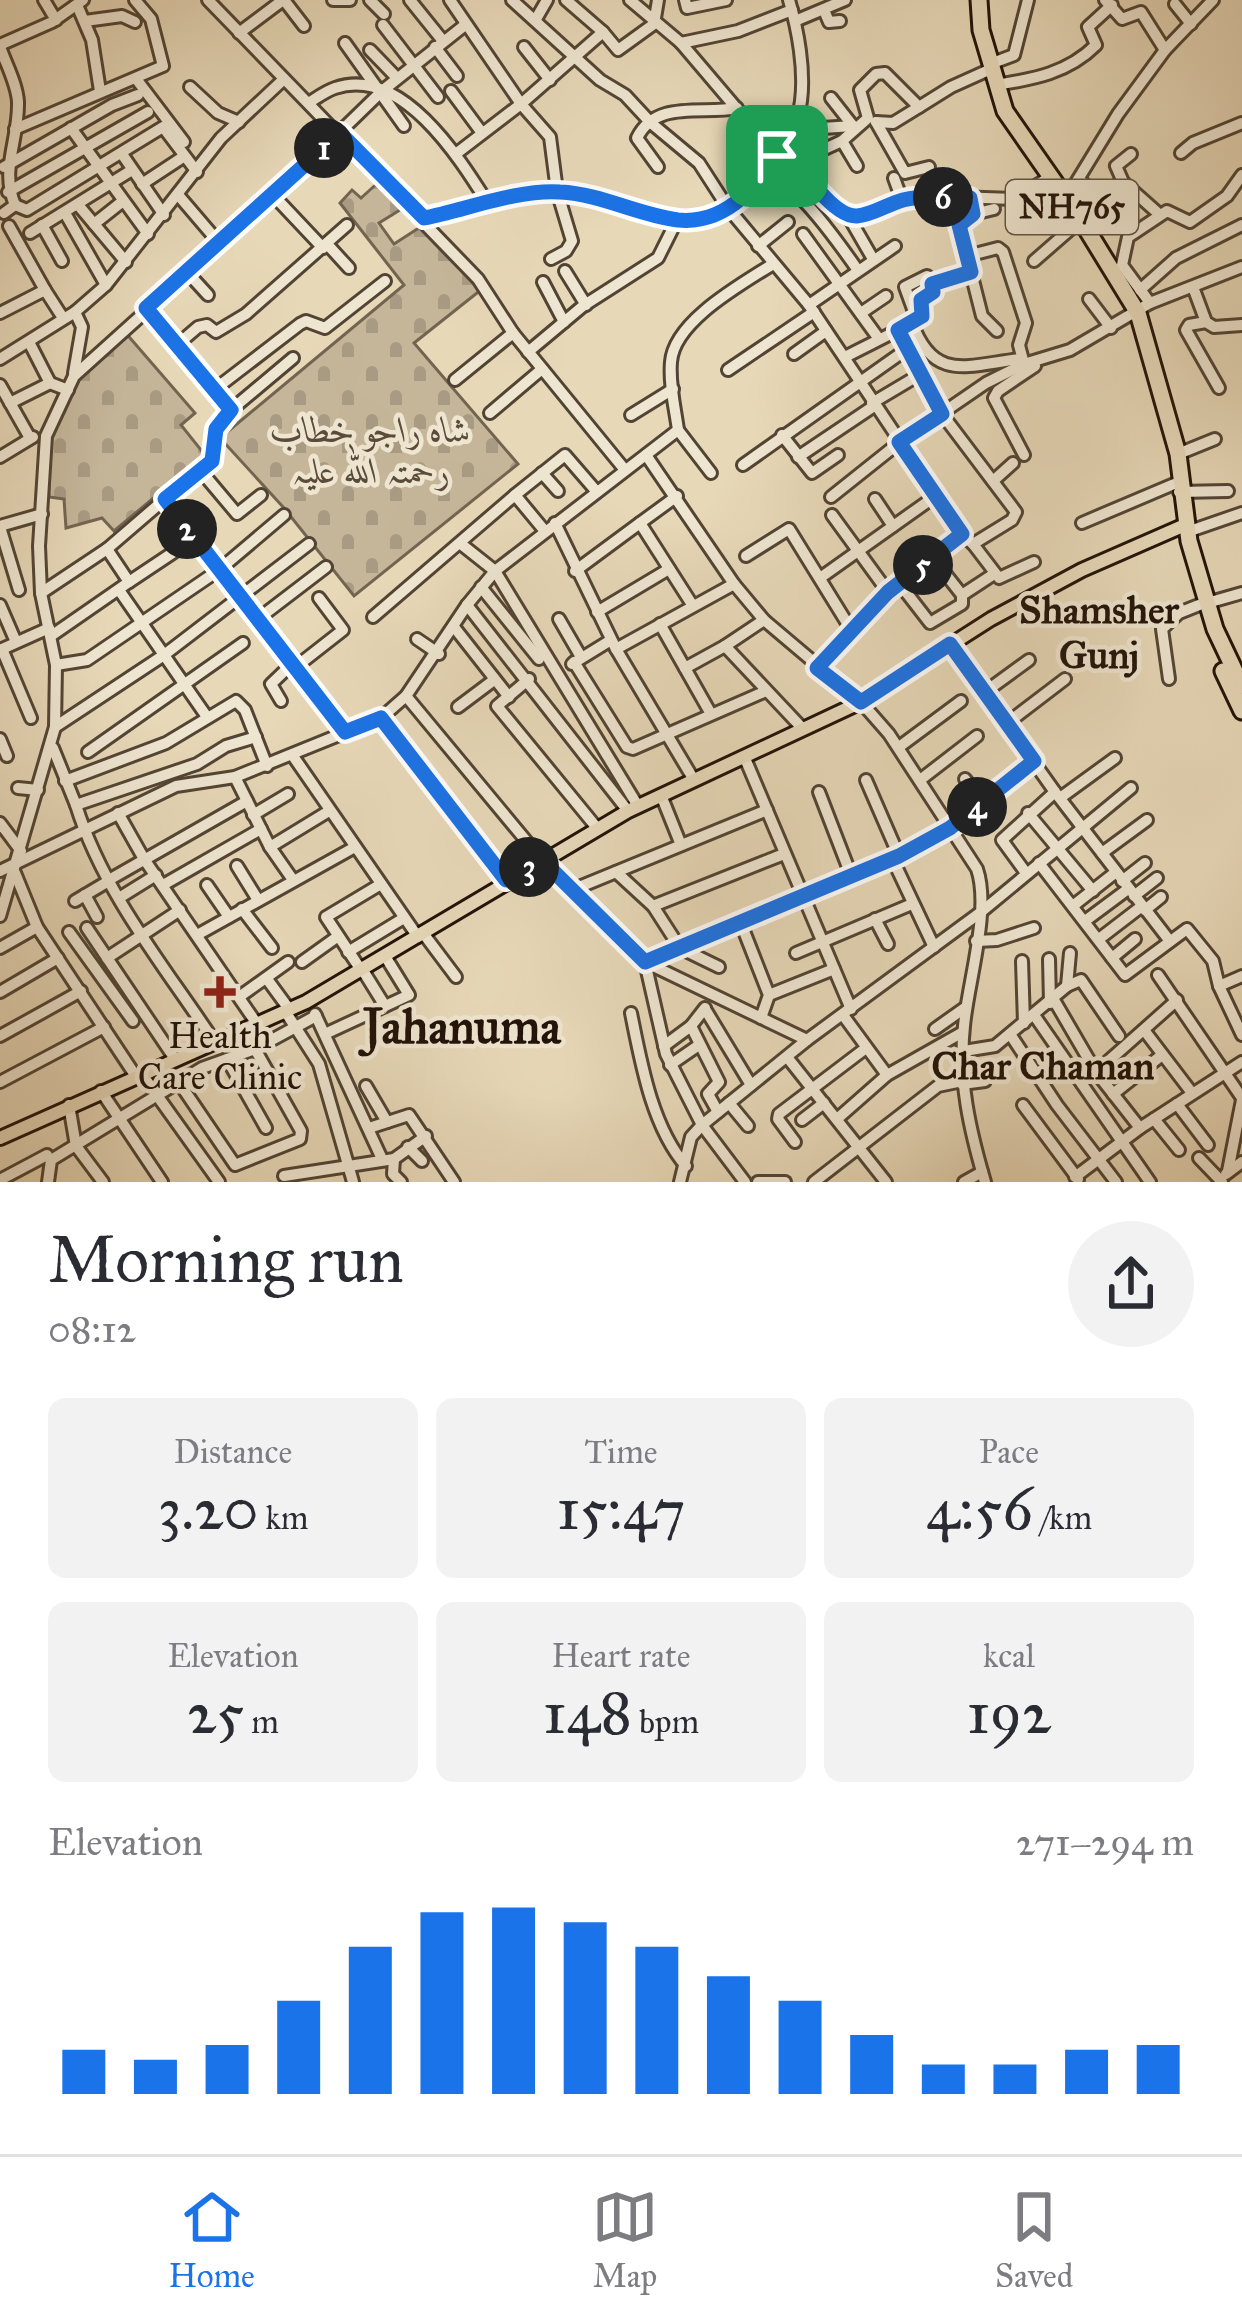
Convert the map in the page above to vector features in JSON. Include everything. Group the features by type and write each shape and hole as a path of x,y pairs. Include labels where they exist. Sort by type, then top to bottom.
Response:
{"highway":[{"name":"NH765","path":"979,1 992,73 1005,111 1144,308 1178,454 1178,490"},
{"name":"NH765","path":"1166,417 1164,427 1209,641 1237,677 1242,711"}],"main road":[{"path":"0,1138 306,1002 633,808 861,702 950,644 1082,570 1184,528"}],"street":[{"path":"44,0 56,20"},
{"path":"15,129 160,69 164,62 151,19 135,0"},
{"path":"208,0 424,218 478,279 513,333 625,470"},
{"path":"239,33 284,0 304,26"},
{"path":"333,0 350,0"},
{"path":"370,0 438,97"},
{"path":"410,0 457,76"},
{"path":"450,0 521,104 550,137 557,191 572,241 551,259"},
{"path":"512,0 600,80 626,94 651,123 699,163 728,208 812,309 962,534 994,574 1001,578 1034,562"},
{"path":"536,19 547,0"},
{"path":"566,0 618,50 654,24 658,0"},
{"path":"630,0 681,44 777,156"},
{"path":"685,0 687,8 726,0"},
{"path":"681,44 738,31 792,10 824,10 845,0"},
{"path":"792,130 854,127 872,120 893,123 951,87 992,73 1014,55 1028,0"},
{"path":"1066,199 1118,114 1165,50 1213,0"},
{"path":"100,91 99,67 80,3 56,20 0,46 18,98 4,166 15,205 27,210 163,127 197,172"},
{"path":"992,73 1048,76 1087,54 1096,45 1088,27 1108,3 1124,19 1140,5 1165,50"},
{"path":"1175,4 1192,24"},
{"path":"424,218 557,191 611,200 677,220 728,208 769,172 792,130 802,95 792,10"},
{"path":"824,10 829,22 840,21"},
{"path":"86,21 122,16 135,22"},
{"path":"74,376 274,196 382,91 466,25"},
{"path":"457,153 603,32"},
{"path":"345,43 404,126"},
{"path":"524,47 550,80"},
{"path":"370,50 398,77"},
{"path":"919,107 880,73 861,87 872,120 905,173 928,167"},
{"path":"0,359 106,285 239,122 284,79"},
{"path":"137,80 184,142"},
{"path":"310,102 335,88 355,85 382,91 422,114 457,153 488,205"},
{"path":"190,87 218,113 239,122"},
{"path":"452,91 482,133"},
{"path":"4,166 138,95"},
{"path":"831,98 854,127"},
{"path":"658,167 637,134 651,123 678,108 737,108"},
{"path":"8,192 148,112"},
{"path":"1181,153 1193,143 1242,123"},
{"path":"796,162 842,141 854,127"},
{"path":"71,128 148,234"},
{"path":"842,141 857,166"},
{"path":"784,143 807,178 847,214 873,259"},
{"path":"122,154 164,215"},
{"path":"1131,154 1116,166 1124,182 1159,214"},
{"path":"142,184 183,157"},
{"path":"29,233 133,170"},
{"path":"769,172 825,226 857,269"},
{"path":"1144,308 1140,290 1122,265 1125,244 1133,232 1159,214 1172,212 1190,222 1226,196 1242,175"},
{"path":"847,214 863,215 926,196 1014,199 1050,177"},
{"path":"893,178 902,200"},
{"path":"1079,179 1096,196 1124,182"},
{"path":"179,196 220,244"},
{"path":"274,196 349,268"},
{"path":"970,198 973,214"},
{"path":"94,224 123,201"},
{"path":"1,913 55,727 56,665 41,593 46,436 74,376 82,327 45,290 3,220 15,205"},
{"path":"79,206 126,262"},
{"path":"994,209 973,214 959,225 982,317 997,331"},
{"path":"65,213 106,285"},
{"path":"529,352 586,305 658,258 677,220"},
{"path":"1034,261 1081,220"},
{"path":"758,245 788,222"},
{"path":"177,344 198,327 207,325 216,332 246,314 347,225"},
{"path":"1140,290 1176,258 1242,225"},
{"path":"42,226 62,261"},
{"path":"803,234 879,339"},
{"path":"728,370 812,309 857,269 895,246"},
{"path":"968,256 998,248 1003,252 1026,323 1019,340 1022,361"},
{"path":"711,473 678,430 670,359 691,326 718,299 773,264"},
{"path":"993,481 1019,459 994,398 998,391 1041,362 1144,308 1242,267"},
{"path":"566,271 586,305"},
{"path":"188,272 208,295"},
{"path":"932,284 971,272"},
{"path":"845,357 914,321 922,313 921,300 933,292 927,276 904,287 914,321 923,351 951,368 1041,362"},
{"path":"214,390 300,324 306,321 325,328 386,281"},
{"path":"543,282 564,322"},
{"path":"1193,286 1206,322"},
{"path":"2,306 45,290"},
{"path":"861,313 886,296"},
{"path":"1089,298 1112,328"},
{"path":"146,308 231,410"},
{"path":"1219,388 1186,330 1206,322 1242,325"},
{"path":"898,330 942,414 1016,515 973,544"},
{"path":"794,355 826,331"},
{"path":"455,380 513,333"},
{"path":"28,342 50,382 68,390"},
{"path":"743,465 908,349"},
{"path":"41,593 107,549 212,461 216,429 231,410 293,358"},
{"path":"831,497 899,442 1022,361"},
{"path":"248,365 263,382"},
{"path":"490,413 542,369"},
{"path":"798,457 919,375"},
{"path":"10,403 50,382"},
{"path":"0,385 30,438"},
{"path":"631,415 673,389"},
{"path":"0,871 176,786 236,777 381,718 406,696 439,654 467,605 495,571 678,430"},
{"path":"782,435 812,473 838,455"},
{"path":"0,457 30,438 46,436"},
{"path":"1178,454 1215,440"},
{"path":"373,616 567,455 597,492"},
{"path":"646,455 764,620 861,702 899,747 979,876 962,1083 983,1177 964,1182"},
{"path":"200,470 237,514 261,495"},
{"path":"542,473 558,491"},
{"path":"28,484 45,479"},
{"path":"1082,523 1178,490 1228,490"},
{"path":"515,495 549,526 694,779"},
{"path":"820,578 937,495"},
{"path":"575,571 677,496"},
{"path":"165,499 345,732"},
{"path":"875,499 892,526"},
{"path":"1184,528 1242,513"},
{"path":"19,590 6,564 0,527 41,514"},
{"path":"56,665 84,662 219,570 284,515"},
{"path":"832,515 888,592"},
{"path":"640,524 693,606"},
{"path":"746,556 789,529 853,631"},
{"path":"817,668 888,592 962,534"},
{"path":"31,718 1,649 50,632 194,538"},
{"path":"55,727 164,656 309,544"},
{"path":"461,544 495,571 558,671 633,808"},
{"path":"107,549 142,622 207,717"},
{"path":"899,583 930,623 962,604 962,595 933,558"},
{"path":"258,619 326,567"},
{"path":"597,613 669,569"},
{"path":"962,595 994,574"},
{"path":"558,671 660,625 734,584"},
{"path":"481,587 539,659"},
{"path":"1169,680 1162,629 1179,613 1242,592"},
{"path":"280,701 271,684 344,630 319,598"},
{"path":"0,605 16,642"},
{"path":"467,605 633,808"},
{"path":"559,619 627,747 638,749 766,691"},
{"path":"685,668 764,620"},
{"path":"660,625 711,714"},
{"path":"454,627 509,697"},
{"path":"417,639 439,654"},
{"path":"88,752 243,643"},
{"path":"950,644 1168,940"},
{"path":"725,646 802,729"},
{"path":"985,692 1028,661"},
{"path":"1006,724 1065,679"},
{"path":"458,706 494,680"},
{"path":"529,680 497,706 597,828"},
{"path":"406,696 542,860 645,962 807,1040"},
{"path":"899,747 961,701"},
{"path":"65,781 166,743 238,702 267,766"},
{"path":"381,718 506,880"},
{"path":"920,780 977,736"},
{"path":"76,806 197,764 226,746 256,737"},
{"path":"0,739 7,756"},
{"path":"51,745 107,881 214,1041"},
{"path":"292,756 404,917 456,977"},
{"path":"744,756 834,969 847,1012 887,1075"},
{"path":"1026,873 1002,839 1028,813 1115,758"},
{"path":"645,962 896,857 950,828 1034,761"},
{"path":"236,777 270,847 293,880"},
{"path":"965,779 983,802"},
{"path":"866,780 912,904 934,947"},
{"path":"18,788 38,790"},
{"path":"680,1182 691,1137 702,1125 807,1040 979,914 1131,788"},
{"path":"819,792 851,875"},
{"path":"254,814 288,794"},
{"path":"661,795 681,845"},
{"path":"97,916 80,898 247,801"},
{"path":"572,890 766,810"},
{"path":"270,847 329,811"},
{"path":"118,813 257,1024"},
{"path":"1028,813 1093,891"},
{"path":"1102,853 1147,820"},
{"path":"0,823 37,927 219,1182"},
{"path":"119,898 261,829"},
{"path":"197,935 355,847"},
{"path":"653,906 784,854"},
{"path":"1039,863 1069,905 1093,891 1161,897"},
{"path":"1099,939 1122,922 1145,863"},
{"path":"237,866 258,900"},
{"path":"616,872 653,906 680,948 719,967"},
{"path":"1085,921 1157,878"},
{"path":"207,884 229,917"},
{"path":"381,884 326,917 385,1006"},
{"path":"796,953 912,904"},
{"path":"1074,905 1125,975"},
{"path":"242,909 272,948"},
{"path":"0,1036 79,988 180,910"},
{"path":"347,952 404,917"},
{"path":"875,919 888,944"},
{"path":"740,921 769,994 761,1018"},
{"path":"1122,922 1148,956"},
{"path":"0,948 37,927"},
{"path":"87,928 175,1059"},
{"path":"976,941 997,940 1034,928"},
{"path":"1114,984 1187,929 1214,961 1219,986 1240,1026"},
{"path":"69,932 133,1021"},
{"path":"239,997 337,937"},
{"path":"1112,958 1135,939"},
{"path":"1067,986 1070,953"},
{"path":"327,1033 406,998 410,992 385,956"},
{"path":"0,992 58,958"},
{"path":"1049,958 1052,1002 1096,1072 1140,1128"},
{"path":"1022,961 1029,1019 1150,1182"},
{"path":"645,962 667,1055 702,1125 745,1182"},
{"path":"769,994 834,969"},
{"path":"1158,975 1242,1099 1223,1179"},
{"path":"1219,986 1242,976"},
{"path":"267,979 319,1064 349,1163 348,1181"},
{"path":"964,1051 995,1046 1067,986 1081,980 1119,1036"},
{"path":"667,1055 714,995"},
{"path":"1227,1004 1242,997"},
{"path":"1096,1072 1177,1000"},
{"path":"306,1002 327,1033 369,1128 401,1182"},
{"path":"935,1029 966,1007"},
{"path":"705,1009 751,1085"},
{"path":"631,1013 641,1063 672,1150 686,1166"},
{"path":"48,1182 51,1160 178,1081 255,1049 316,1016"},
{"path":"691,1026 719,1082 708,1094 748,1126"},
{"path":"0,1082 104,1027"},
{"path":"1144,1030 1192,1094"},
{"path":"837,1119 887,1075 963,1032"},
{"path":"1010,1034 1116,1182"},
{"path":"641,1063 699,1046"},
{"path":"795,1142 778,1117 866,1048"},
{"path":"178,1081 235,1165 300,1139 302,1131 255,1049"},
{"path":"1113,1094 1162,1055"},
{"path":"787,1057 886,1182"},
{"path":"227,1059 266,1128"},
{"path":"1023,1105 1078,1179 1140,1128 1242,1061"},
{"path":"814,1182 938,1086 985,1081"},
{"path":"353,1092 370,1083 387,1122"},
{"path":"101,1091 162,1182"},
{"path":"802,1120 824,1102"},
{"path":"1177,1103 1208,1144"},
{"path":"70,1105 76,1146 103,1182"},
{"path":"369,1128 407,1114 454,1182"},
{"path":"1154,1119 1179,1150"},
{"path":"284,1177 388,1159 426,1136"},
{"path":"408,1147 422,1161"},
{"path":"0,1180 47,1155"},
{"path":"1199,1158 1223,1179"},
{"path":"1223,1179 1242,1162"},
{"path":"758,1182 785,1182"}],"green space":[{"name":"شاہ راجو خطاب رحمتہ اللہ علیہ","path":"382,179 408,205 379,223 394,244 425,224 482,289 414,343 518,464 354,596 220,438 404,285 340,203 352,190 361,198"},
{"path":"124,331 195,413 181,425 205,455 114,531 102,518 66,528 64,499 49,497 48,436 73,385"}],"place":[{"name":"Health Care Clinic","path":"220,992"}],"district":[{"name":"Shamsher Gunj","path":"1099,632"},
{"name":"Jahanuma","path":"462,1026"},
{"name":"Char Chaman","path":"1043,1066"}],"route":[{"path":"340,133 424,218 557,191 611,200 677,220 692,219 728,208 754,188 777,156 784,143 807,178 847,214 863,215 926,196 970,198 973,214 959,225 971,272 932,284 933,292 921,300 922,316 898,330 942,414 899,442 962,534 888,592 817,668 861,702 950,644 1034,761 950,828 899,856 645,962 542,860 506,880 381,718 345,732 219,570 165,499 212,461 216,429 231,410 146,308 340,133"}]}
